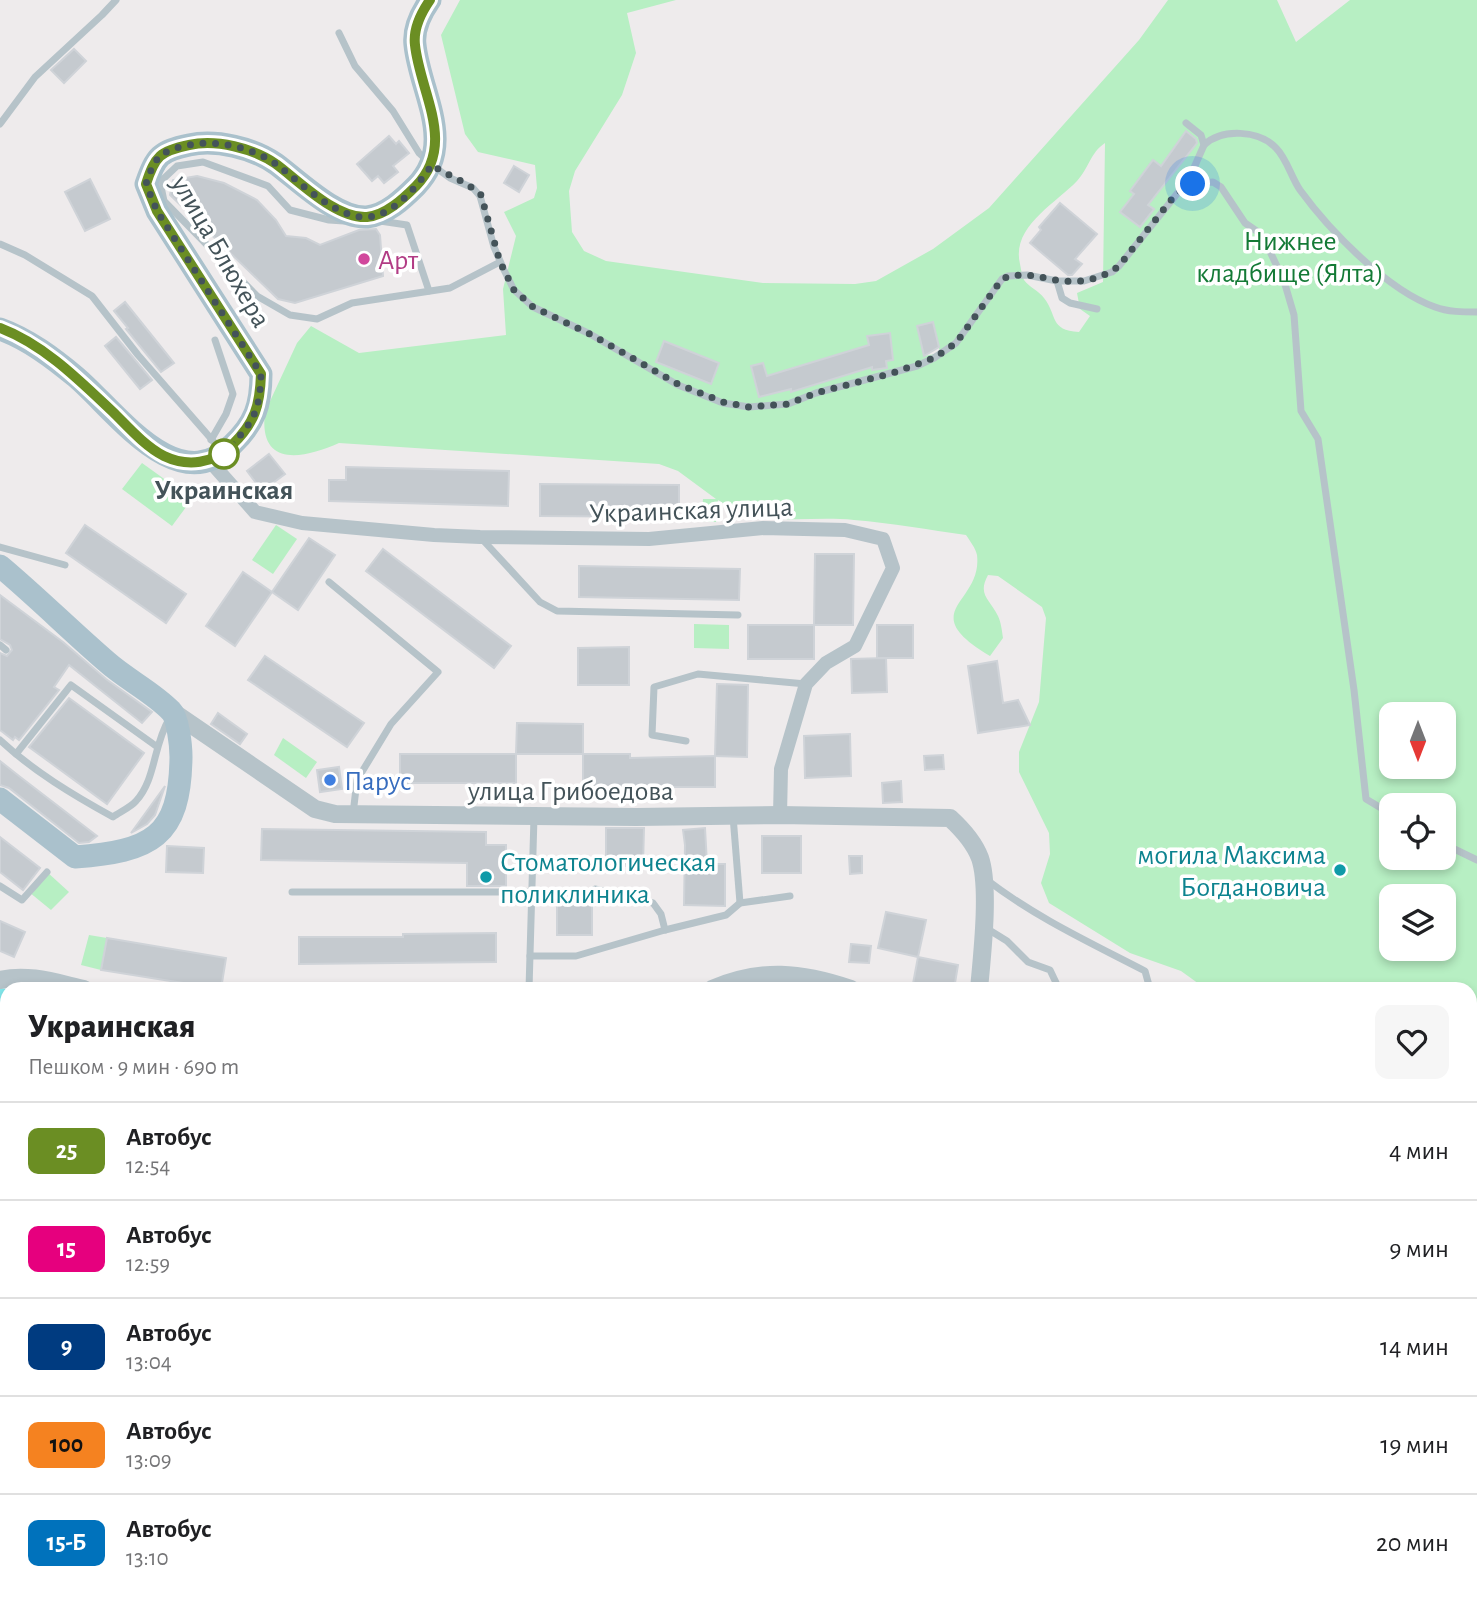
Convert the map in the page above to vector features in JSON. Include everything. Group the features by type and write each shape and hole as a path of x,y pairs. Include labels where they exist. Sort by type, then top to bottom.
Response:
{"main road":[{"path":"430,0 420,15 414,43 436,134 432,165"},
{"name":"улица Блюхера","path":"215,451 251,424 261,399 261,374 157,211 146,184 153,162 166,150 194,144 227,143 273,162 313,194 341,211 367,217 392,208 417,185 432,165"},
{"path":"0,328 21,337 76,377 162,455 185,463 215,451"},
{"path":"0,566 108,663 173,712 181,746 180,787 170,822 139,846 110,854 75,857 0,799"}],"street":[{"name":"Украинская улица","path":"215,451 255,512 302,523 434,536 649,539 763,528 845,530 883,539 893,568 855,646 826,663 806,684 781,769 780,815"},
{"name":"улица Грибоедова","path":"173,712 314,809 335,814 950,818 965,832 979,857 984,877"},
{"path":"979,982 984,877"},
{"path":"728,982 762,974 807,977 825,982"},
{"path":"0,980 15,977 52,982"}],"lane":[{"path":"0,124 35,77 116,0"},
{"path":"339,33 355,66 393,111 419,153 450,178 473,188 481,195 500,262 514,290 533,307 590,334 678,384 723,402 749,407 779,407 816,393 917,366 956,343 1002,279 1027,275 1057,281 1094,279 1112,272 1126,259 1165,207 1186,186 1204,145 1223,134 1259,136 1277,148 1305,196 1325,221 1378,275 1433,307 1477,313"},
{"path":"1186,123 1201,135 1204,145"},
{"path":"429,291 407,225 389,221 329,220 290,210 268,186 203,162 177,166 160,182 164,201 257,296 290,315 317,319 352,303 450,288 500,262"},
{"path":"1186,186 1206,182 1221,187 1245,223 1265,241 1284,281 1294,315 1301,411 1318,439 1354,690 1366,799 1379,807"},
{"path":"0,244 25,255 92,296 215,451"},
{"path":"1057,281 1062,298 1070,303 1097,309"},
{"path":"215,340 233,394 215,451"},
{"path":"481,537 540,602 557,611 738,615"},
{"path":"0,547 65,565"},
{"path":"328,582 439,672 391,724 357,780 353,815"},
{"path":"686,741 652,736 654,687 698,674 806,684"},
{"path":"16,754 71,685 156,746"},
{"path":"0,740 16,754 113,817 136,801 151,775 156,746 173,712"},
{"path":"529,982 534,816"},
{"path":"733,816 740,903"},
{"path":"1456,850 1477,860"},
{"path":"0,886 22,901 47,872"},
{"path":"984,877 1006,895 1041,916 1144,971 1148,982"},
{"path":"595,889 653,903 661,914 665,930"},
{"path":"292,892 532,892"},
{"path":"530,956 576,956 726,915 740,903 790,896"},
{"path":"983,926 1007,941 1028,962 1050,970 1056,982"}],"green space":[{"name":"Нижнее кладбище (Ялта)","path":"460,0 676,0 627,13 636,53 622,95 575,171 569,191 572,232 584,251 606,261 763,283 855,284 876,281 933,249 989,208 1139,40 1168,0 1277,0 1296,42 1350,0 1477,0 1477,982 1196,982 1181,971 1130,953 1049,903 1041,883 1050,854 1049,833 1019,772 1019,752 1039,702 1046,618 1042,607 998,576 988,575 984,592 999,618 1003,638 990,656 956,628 954,617 957,607 976,572 977,555 966,535 854,520 768,518 751,515 718,500 716,522 701,521 703,499 716,499 678,471 659,464 339,443 298,455 276,451 269,443 265,430 265,412 297,343 311,326 359,353 506,335 503,289 516,236 504,212 534,198 537,188 535,165 478,152 465,134 441,35","holes":["1105,143 1103,282 1077,293 1080,309 1090,316 1079,332 1069,331 1058,325 1044,298 1024,280 1019,251 1028,228 1077,181 1096,151","933,322 940,353 924,356 917,326","890,333 893,360 886,361 886,368 872,370 868,336","856,349 862,370 791,391 785,370","763,363 771,394 759,397 752,366"]},
{"path":"142,463 192,499 172,526 122,489"},
{"path":"276,525 297,539 273,574 252,560"},
{"path":"694,624 729,625 729,649 694,648"},
{"path":"283,738 317,762 306,778 274,755"},
{"path":"47,872 69,892 51,910 29,892"},
{"path":"89,935 107,938 101,970 81,965"}],"building":[{"path":"74,49 86,61 64,83 51,70"},
{"path":"1186,131 1197,143 1148,205 1154,209 1140,227 1120,212 1134,194 1130,191 1153,160 1161,166"},
{"path":"389,136 396,144 399,141 409,153 393,166 398,172 384,183 378,176 372,181 357,164"},
{"path":"514,166 529,175 519,192 504,183"},
{"path":"197,176 224,183 257,200 276,220 286,236 306,238 320,245 359,230 376,229 380,235 383,276 295,303 278,299 170,195 173,180"},
{"path":"90,179 110,219 85,231 65,192"},
{"path":"1060,203 1097,234 1075,259 1082,264 1072,275 1068,275 1030,243 1041,230 1039,227"},
{"path":"125,302 174,363 161,372 114,311"},
{"path":"933,322 939,347 924,356 917,326"},
{"path":"890,333 893,360 886,361 887,368 872,370 872,367 791,392 791,389 759,397 751,366 763,363 767,376 869,345 867,336"},
{"path":"116,337 152,380 140,389 105,346"},
{"path":"664,341 719,363 711,384 656,362"},
{"path":"269,454 285,474 262,491 247,471"},
{"path":"346,467 509,471 508,506 329,501 329,480 346,480"},
{"path":"540,484 679,485 679,517 540,516"},
{"path":"85,525 186,594 166,623 66,553"},
{"path":"309,538 335,555 298,610 272,592"},
{"path":"383,549 511,646 494,668 366,571"},
{"path":"815,554 854,554 853,625 814,625"},
{"path":"579,566 740,569 739,600 579,597"},
{"path":"243,572 272,592 235,646 206,626"},
{"path":"0,595 152,712 142,723 69,665 54,687 59,690 19,740 15,737 13,740 0,730 0,653 7,656 12,650 10,645 0,639"},
{"path":"748,625 814,625 814,659 748,659"},
{"path":"877,625 913,625 913,658 877,658"},
{"path":"629,647 629,685 578,685 578,648"},
{"path":"265,656 364,723 347,747 248,680"},
{"path":"886,658 887,692 852,693 851,659"},
{"path":"997,661 1003,703 1018,700 1030,725 978,733 968,666"},
{"path":"717,684 748,685 747,757 715,756"},
{"path":"69,698 144,753 107,804 29,747"},
{"path":"218,713 247,734 240,744 211,724"},
{"path":"517,723 583,724 583,754 516,754"},
{"path":"850,734 851,776 805,778 804,736"},
{"path":"400,754 516,754 516,783 400,783"},
{"path":"583,754 630,754 630,758 715,756 715,787 583,787"},
{"path":"943,755 944,769 925,770 924,756"},
{"path":"0,761 97,836 89,842 79,843 9,788 0,785"},
{"name":"Парус","path":"339,767 342,789 320,792 317,770"},
{"path":"901,781 902,802 883,803 882,783"},
{"path":"165,786 155,815 147,824 131,833"},
{"path":"606,828 644,828 643,866 606,866"},
{"path":"705,828 707,864 725,864 725,906 684,905 683,830"},
{"path":"262,829 486,832 486,845 506,845 506,886 467,886 467,863 261,860"},
{"path":"762,836 801,836 801,873 762,873"},
{"path":"0,837 40,868 23,890 0,872"},
{"path":"167,846 204,848 203,873 166,872"},
{"path":"849,856 862,856 862,873 850,874"},
{"path":"557,894 592,894 592,935 557,935"},
{"path":"886,912 926,920 918,957 878,948"},
{"path":"0,921 25,932 14,957 0,951"},
{"path":"496,933 496,962 299,964 299,937 403,937 403,934"},
{"path":"107,938 226,958 222,982 177,982 101,970"},
{"path":"851,944 871,946 869,963 849,962"},
{"path":"918,957 958,965 955,982 913,982"}],"bus line":[{"name":"25","path":"0,328 21,337 76,377 162,455 185,463 209,460 224,454 251,424 261,399 261,374 157,211 146,184 153,162 166,150 194,144 227,143 273,162 313,194 341,211 367,217 392,208 417,185 432,165 436,134 414,43 420,15 430,0"}],"place":[{"name":"Арт","path":"364,259"},
{"name":"Украинская","path":"224,454"},
{"name":"Парус","path":"330,780"},
{"name":"могила Максима Богдановича","path":"1340,870"},
{"name":"Стоматологическая поликлиника","path":"486,877"}],"route":[{"path":"224,454 251,424 261,399 261,374 157,211 146,184 153,162 166,150 194,144 227,143 273,162 313,194 341,211 367,217 392,208 417,185 432,165 481,195 500,262 514,290 533,307 590,334 678,384 723,402 749,407 779,407 816,393 917,366 934,358 956,343 1002,279 1008,276 1027,275 1057,281 1084,281 1112,272 1175,195 1193,184"}]}
